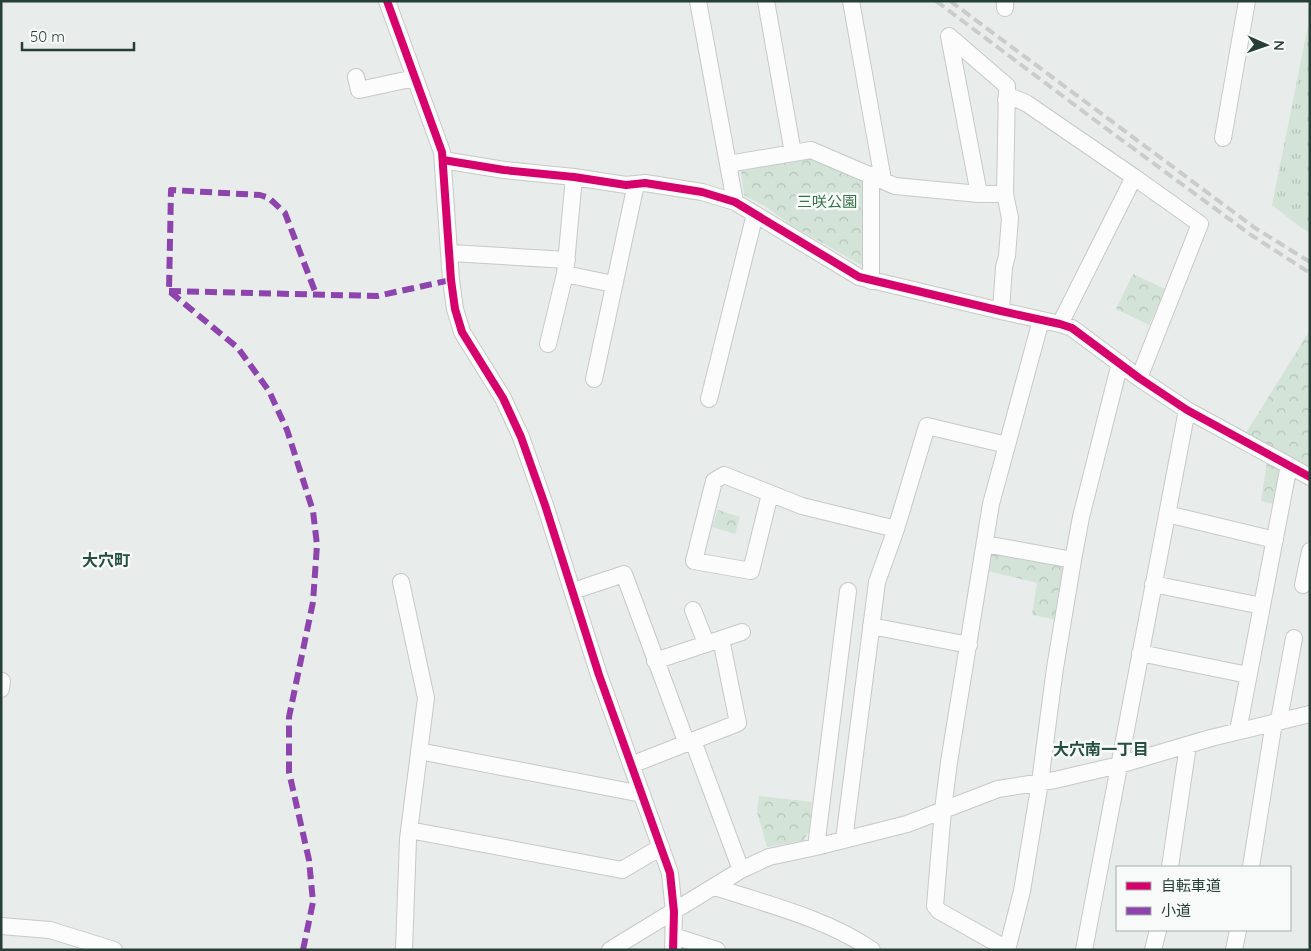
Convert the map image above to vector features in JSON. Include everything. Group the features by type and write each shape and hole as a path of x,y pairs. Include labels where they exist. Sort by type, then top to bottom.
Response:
{"street":[{"path":"387,1 442,152 451,280 455,309 462,332 503,398 521,437 599,675 670,874 674,912 674,943 717,950"},
{"path":"698,1 735,202"},
{"path":"766,1 793,153"},
{"path":"851,1 877,178 871,281"},
{"path":"1223,138 1247,1"},
{"path":"979,194 949,36 1007,93 1026,103 1200,224 1139,378"},
{"path":"356,77 359,90 415,78"},
{"path":"1001,311 1004,267 1008,256 1010,218 1005,194 1007,93"},
{"path":"728,164 811,150 895,186 979,194 1005,194"},
{"path":"443,160 504,170 574,177 626,185 645,182 702,192 735,202 859,277 1072,328 1186,410 1310,478"},
{"path":"548,344 566,267 574,177"},
{"path":"1060,324 1134,177"},
{"path":"594,379 636,184"},
{"path":"709,399 755,214"},
{"path":"450,253 566,267 613,284"},
{"path":"1042,320 991,504 949,762 935,906 939,911 1007,950 1022,891 1040,782 1055,668 1081,517 1120,364"},
{"path":"1084,950 1186,410"},
{"path":"844,840 877,582 896,529 927,426 1007,444"},
{"path":"1238,731 1289,465"},
{"path":"770,494 751,571 694,562 714,481 724,475 802,506 896,529"},
{"path":"1167,514 1275,540"},
{"path":"985,544 1073,560"},
{"path":"1302,585 1310,551"},
{"path":"573,591 624,574 655,661 742,870"},
{"path":"401,582 426,698 409,830 404,950"},
{"path":"1153,584 1262,606"},
{"path":"816,847 848,591"},
{"path":"631,765 738,723 714,641 693,610"},
{"path":"871,626 969,645"},
{"path":"655,661 742,632"},
{"path":"1251,866 1276,721 1294,638"},
{"path":"1140,653 1248,675"},
{"path":"610,950 742,870 769,857 907,824 998,789 1040,782 1119,764 1276,721 1310,714"},
{"path":"1170,866 1188,745"},
{"path":"419,751 642,794"},
{"path":"409,830 622,870 661,847"},
{"path":"715,887 790,912 854,938 872,950"},
{"path":"1,926 50,930 114,950"},
{"path":"1153,950 1158,931"},
{"path":"1234,950 1238,931"}],"green space":[{"path":"1310,16 1310,233 1272,205"},
{"name":"三咲公園","path":"807,155 866,177 865,262 861,265 791,225 768,208 744,195 741,171 745,167"},
{"path":"1133,274 1165,289 1149,325 1116,309"},
{"path":"1310,330 1310,468 1246,433"},
{"path":"1267,462 1280,467 1282,476 1278,505 1261,501"},
{"path":"718,510 740,517 735,534 712,527"},
{"path":"996,550 1066,567 1058,620 1032,615 1037,583 988,571 990,555"},
{"path":"759,796 812,802 809,832 803,841 767,847 757,812"}],"railway":[{"path":"936,1 1251,235 1310,273"},
{"path":"950,1 1255,228 1310,262"}],"marked path":[{"path":"303,950 313,902 309,860 289,772 289,717 313,602 317,545 313,511 287,430 269,391 238,348 169,291 171,190 260,195 269,198 285,213 316,294"},
{"path":"169,291 377,296 451,280"}],"cycle path":[{"path":"387,1 442,152 451,280 455,309 462,332 503,398 521,437 545,505 599,675 670,873 674,912 673,950"},
{"path":"443,160 504,170 574,177 626,185 645,183 702,192 735,202 859,277 1072,328 1139,378 1187,410 1310,477"}],"district":[{"name":"大穴町","path":"106,560"},
{"name":"大穴南一丁目","path":"1101,749"}]}
